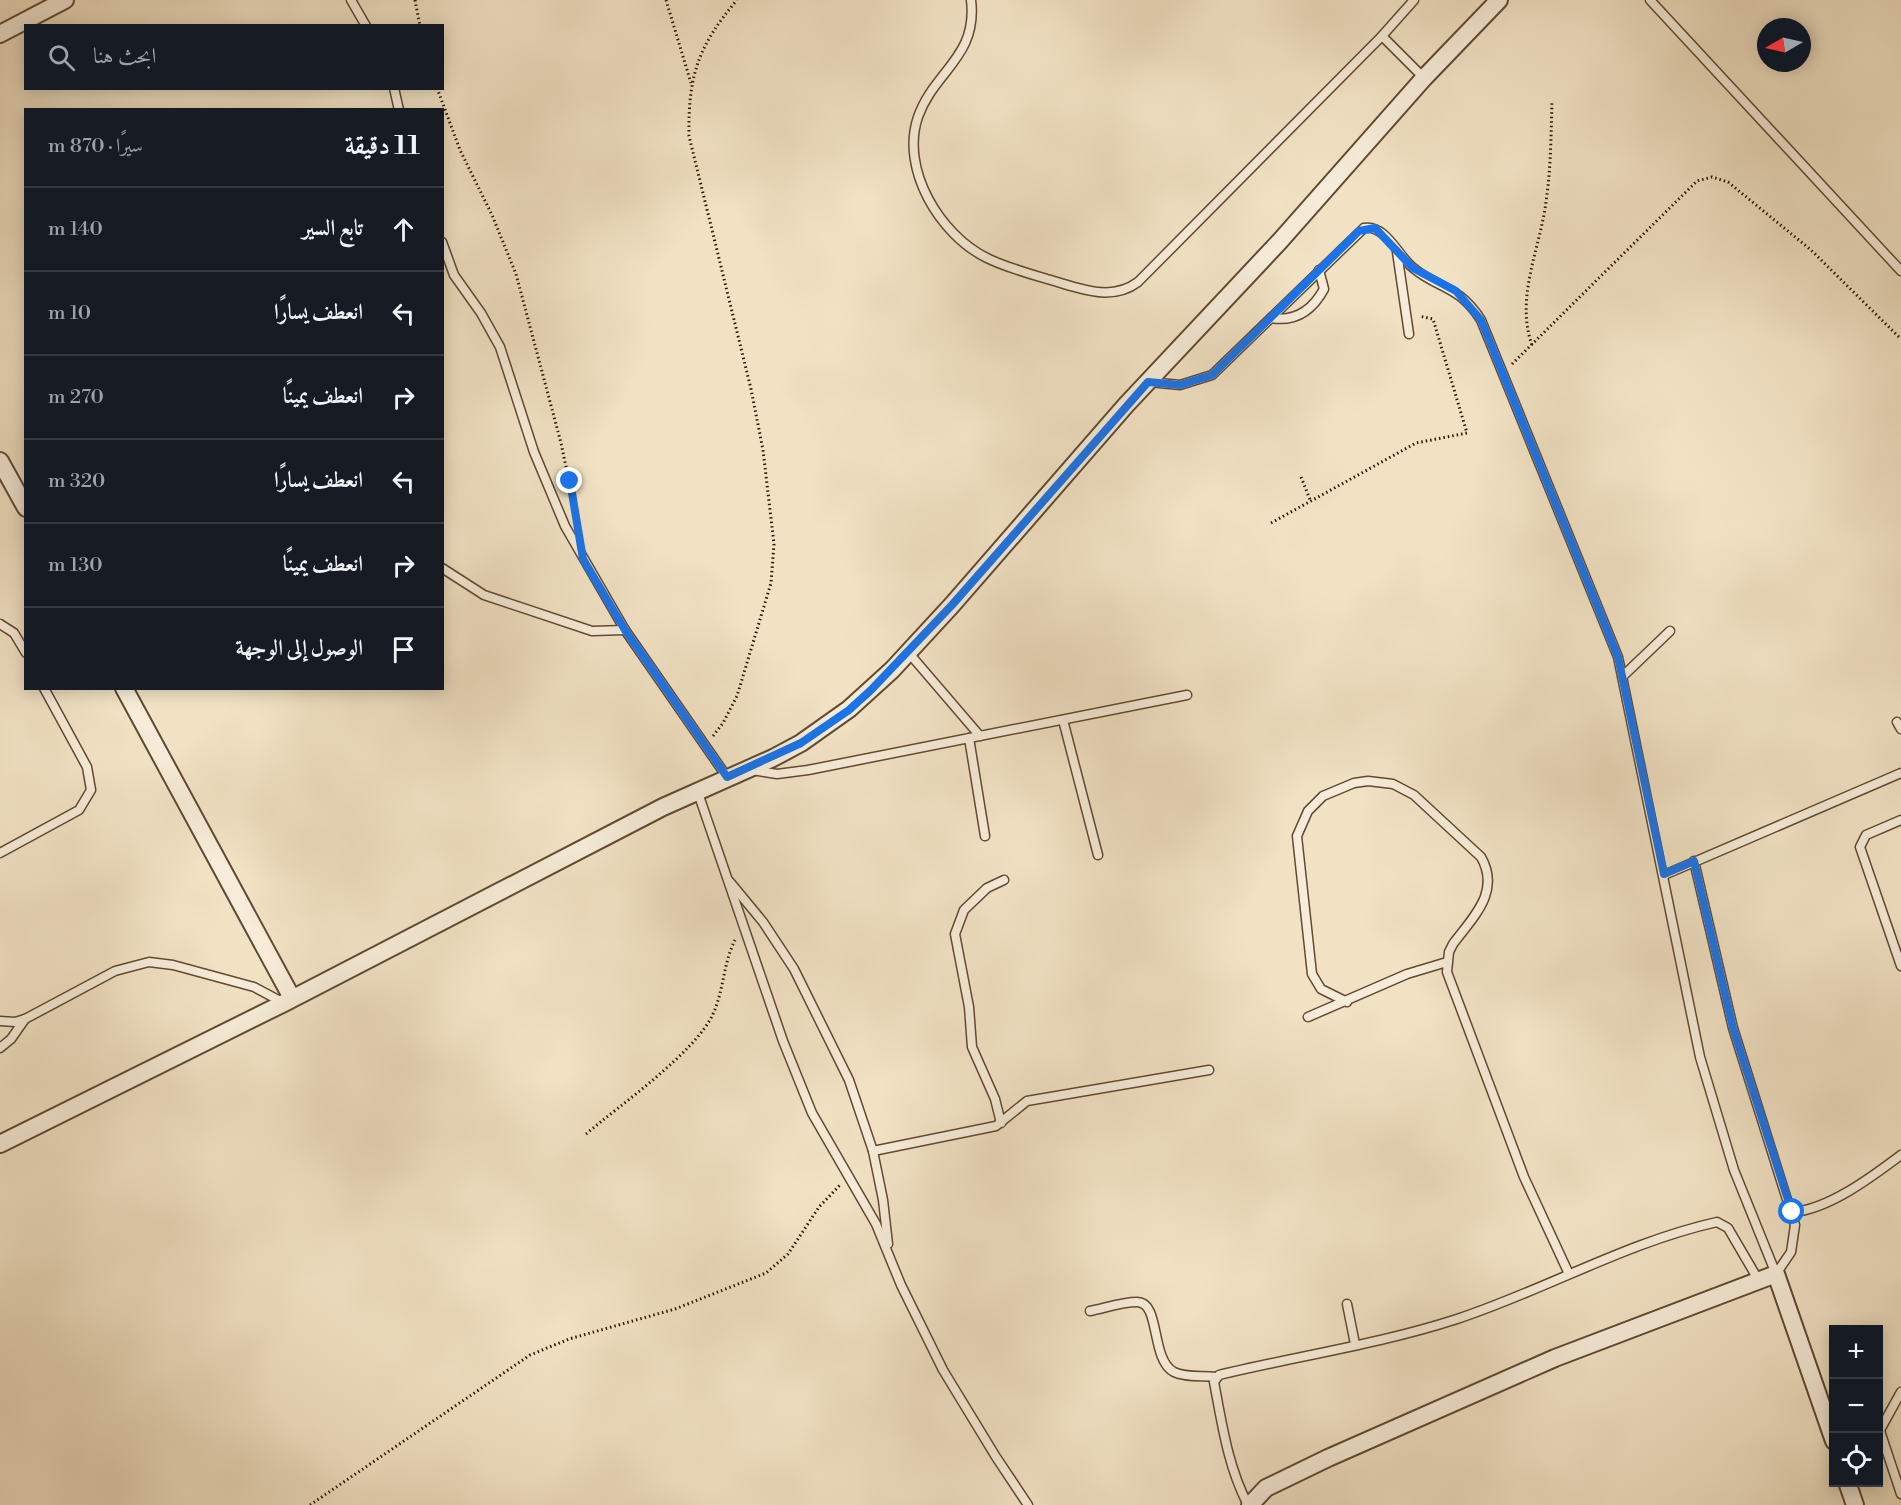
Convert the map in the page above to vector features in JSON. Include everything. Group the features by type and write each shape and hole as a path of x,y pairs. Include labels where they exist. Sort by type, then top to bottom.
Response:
{"street":[{"path":"0,34 65,0"},
{"path":"0,1144 288,1001 697,790 801,743 834,721 871,690 908,652 1148,382 1281,241 1424,78 1499,0"},
{"path":"0,461 24,504"},
{"path":"125,690 288,1001"},
{"path":"1249,1505 1266,1488 1339,1453 1555,1358 1776,1274 1830,1433"},
{"path":"1849,1487 1855,1505"}],"lane":[{"path":"351,0 365,24"},
{"path":"971,0 972,26 965,47 918,117 914,149 920,181 945,223 961,240 980,254 1042,277 1106,294 1124,291 1138,282 1382,36 1414,0"},
{"path":"1650,0 1901,271"},
{"path":"1382,36 1424,78"},
{"path":"394,90 399,108"},
{"path":"1148,382 1180,385 1212,375 1364,228 1380,231 1413,268 1456,291 1474,309 1605,621 1623,676 1703,1068 1734,1170 1776,1274"},
{"path":"444,248 454,275 481,313 500,347 534,452 565,526 625,630 727,777"},
{"path":"1396,251 1409,334"},
{"path":"1271,318 1286,320 1300,316 1324,289 1319,270"},
{"path":"444,569 484,595 592,631 625,630"},
{"path":"0,624 15,633 24,649"},
{"path":"1623,676 1670,631"},
{"path":"908,652 980,736"},
{"path":"0,853 78,810 91,790 90,774 46,690"},
{"path":"746,769 777,774 792,773 1187,695"},
{"path":"1063,720 1098,855"},
{"path":"969,738 985,836"},
{"path":"1664,874 1901,773"},
{"path":"1347,1002 1321,988 1312,974 1297,836 1304,819 1315,803 1341,787 1368,781 1382,782 1404,789 1422,802 1481,857 1488,875 1488,893 1453,944 1447,962 1449,981 1504,1127 1569,1274"},
{"path":"697,790 796,1077 827,1143 888,1250 901,1285 943,1370 1028,1505"},
{"path":"1901,820 1866,835 1860,847 1901,966"},
{"path":"1694,861 1733,1028 1792,1212 1794,1239 1788,1258 1776,1274"},
{"path":"727,878 763,922 804,986 823,1030 849,1080 873,1151 883,1200 888,1250"},
{"path":"1001,1123 995,1099 972,1047 968,996 955,934 959,917 964,910 987,888 1004,880"},
{"path":"0,1021 15,1022 25,1019 115,971 149,962 173,965 254,987 288,1001"},
{"path":"1308,1017 1407,974 1447,962"},
{"path":"0,1048 11,1039 25,1019"},
{"path":"873,1151 1001,1123 1027,1101 1209,1070"},
{"path":"1792,1212 1824,1203 1901,1155"},
{"path":"1090,1311 1134,1302 1143,1303 1150,1311 1160,1354 1168,1367 1181,1374 1216,1377 1423,1329 1460,1318 1569,1274 1717,1222 1728,1228 1759,1281"},
{"path":"1347,1304 1355,1344"},
{"path":"1216,1377 1214,1382 1227,1450 1234,1474 1249,1505"},
{"path":"1883,1421 1901,1392"},
{"path":"1881,1433 1901,1494"}],"path":[{"path":"415,0 420,24"},
{"path":"666,0 692,85"},
{"path":"706,744 723,723 737,696 771,583 774,544 766,471 751,389 689,136 692,85 700,52 737,0"},
{"path":"438,90 460,150 492,215 516,274 563,453 579,530"},
{"path":"1532,345 1525,323 1525,299 1540,238 1546,201 1552,101"},
{"path":"1503,374 1697,181 1712,177 1728,182 1803,243 1901,339"},
{"path":"1271,523 1416,444 1467,433 1432,319 1406,313"},
{"path":"1301,477 1311,502"},
{"path":"586,1134 697,1039 713,1014 726,960 743,927"},
{"path":"310,1505 530,1355 569,1338 675,1309 766,1273 788,1254 819,1207 848,1178"}],"route":[{"path":"570,481 583,559 625,630 727,777 773,758 801,743 849,710 871,690 952,605 1148,382 1191,384 1212,375 1359,231 1369,227 1375,228 1413,268 1456,291 1474,309 1481,320 1618,657 1664,874 1694,861 1733,1028 1766,1137 1792,1212"}]}
